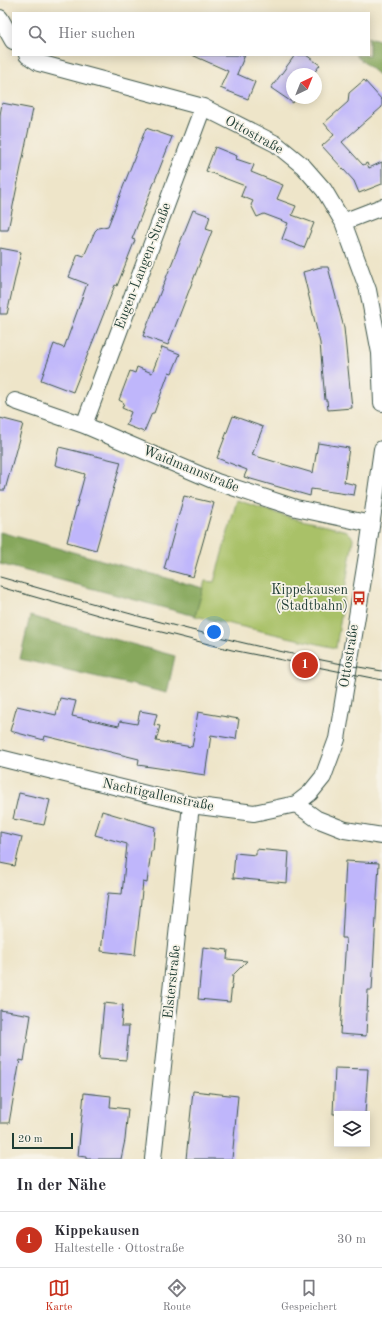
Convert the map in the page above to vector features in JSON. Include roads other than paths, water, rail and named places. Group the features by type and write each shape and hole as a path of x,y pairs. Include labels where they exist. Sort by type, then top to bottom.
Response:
{"street":[{"path":"0,18 12,39"},
{"name":"Ottostraße","path":"28,56 39,63 203,107 276,144 303,166 324,190 343,222 368,290 380,353 382,403"},
{"name":"Eugen-Langen-Straße","path":"84,424 203,107"},
{"path":"343,222 382,206"},
{"name":"Waidmannstraße","path":"15,401 84,424 217,482 296,508 371,524"},
{"name":"Ottostraße","path":"296,804 310,793 323,777 337,739 382,449"},
{"name":"Nachtigallenstraße","path":"0,758 191,805 254,813 296,804"},
{"path":"296,804 316,819 345,830 382,836"},
{"name":"Elsterstraße","path":"153,1159 191,805"}],"tram line":[{"path":"0,577 238,642 286,653 382,671"},
{"path":"0,587 126,623 232,650 382,680"}],"place":[{"name":"Kippekausen (Stadtbahn)","path":"359,598"},
{"name":"Kippekausen","path":"305,665"}]}
